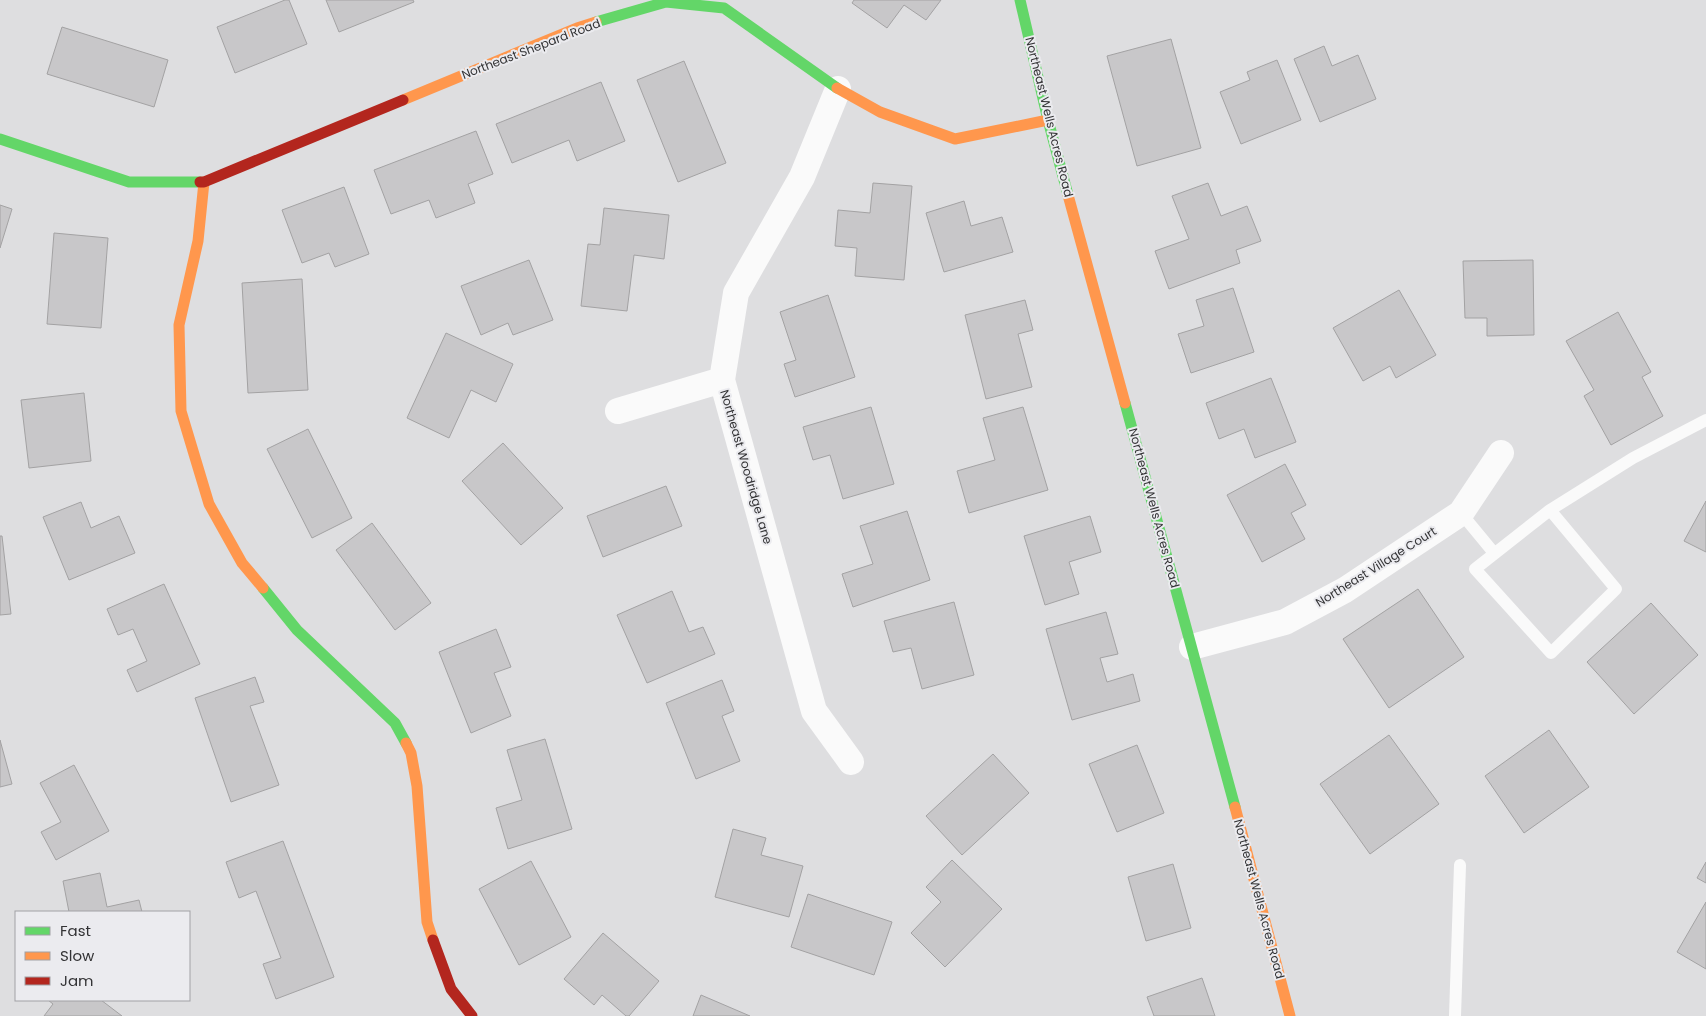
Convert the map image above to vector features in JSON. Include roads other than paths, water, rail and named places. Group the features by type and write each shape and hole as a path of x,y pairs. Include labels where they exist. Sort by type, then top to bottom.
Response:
{"street":[{"name":"Northeast Wells Acres Road","path":"1020,0 1048,120 1192,646 1290,1016"},
{"name":"Northeast Shepard Road","path":"0,139 129,182 204,182 577,28 666,2 724,8 838,89 880,112 955,139 1048,120"},
{"name":"Northeast Woodridge Lane","path":"838,89 802,177 736,293 722,380 814,711 851,762"},
{"path":"204,182 198,241 179,325 181,411 209,504 242,563 297,630 395,723 411,753 417,786 427,922 451,989 472,1016"},
{"path":"618,411 722,380"},
{"name":"Northeast Village Court","path":"1192,646 1285,622 1345,590 1461,512 1501,453"}],"lane":[{"path":"1550,510 1616,589 1551,653 1475,569 1550,510 1633,458 1706,420"},
{"path":"1461,512 1494,554"},
{"path":"1455,1016 1460,866"}]}
